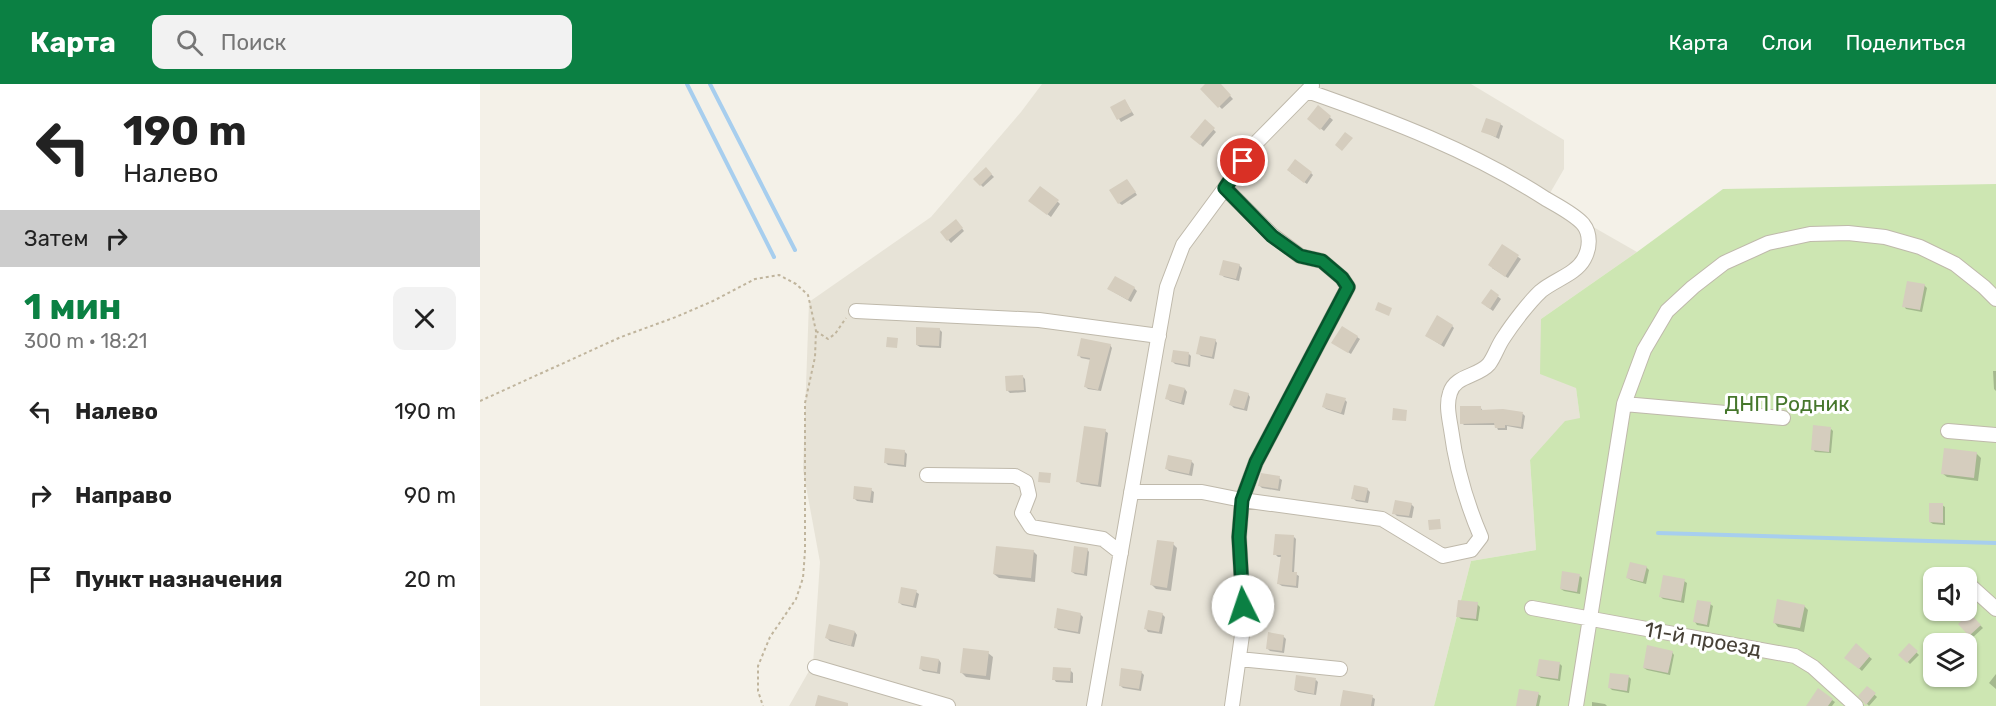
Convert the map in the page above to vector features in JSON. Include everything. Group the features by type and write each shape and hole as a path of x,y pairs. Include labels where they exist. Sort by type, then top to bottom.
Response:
{"street":[{"path":"1094,706 1131,492 1159,336 1167,287 1183,245 1252,147 1311,88 1475,157 1538,193 1583,224 1589,238 1584,260 1575,269 1539,292 1504,337 1488,366 1459,380 1450,392 1448,409 1461,484 1481,537 1471,550 1443,556 1382,519 1242,500 1202,492 1131,492"},
{"path":"1225,188 1272,236 1300,256 1322,261 1342,278 1348,287 1256,462 1242,500 1239,537 1244,621 1232,706"},
{"path":"1576,706 1624,404 1644,350 1667,311 1692,287 1724,263 1768,243 1810,234 1848,233 1885,237 1920,247 1955,264 1996,299"},
{"path":"856,311 1039,320 1159,336"},
{"path":"1624,404 1783,418"},
{"path":"1948,431 1996,435"},
{"path":"927,475 1015,476 1026,482 1029,495 1022,513 1030,527 1103,539 1121,553"},
{"path":"1977,592 1996,609"},
{"name":"11-й проезд","path":"1532,608 1795,656 1814,667 1856,706"},
{"path":"1239,659 1340,669"},
{"path":"815,667 948,706"}],"path":[{"path":"480,401 621,337 713,301 755,279 779,275 796,284 808,296 816,331 815,357 805,403 803,578 796,599 770,637 758,666 758,691 763,706"},
{"path":"816,331 828,339 835,334 843,320 856,311"}],"shaded area":[{"path":"1042,84 1471,84 1564,140 1564,169 1546,200 1637,252 1541,319 1576,388 1580,418 1530,460 1536,550 1471,561 1434,706 789,706 813,664 820,562 803,470 809,302 931,217 1021,112"}],"green space":[{"name":"ДНП Родник","path":"1996,184 1996,706 1434,706 1471,561 1536,550 1530,460 1565,421 1580,418 1576,388 1540,374 1541,319 1723,189"}],"building":[{"path":"1205,84 1221,84 1231,95 1218,108 1200,89"},
{"path":"1125,99 1132,112 1117,120 1110,107"},
{"path":"1318,105 1331,116 1320,130 1307,119"},
{"path":"1486,118 1501,123 1496,137 1481,132"},
{"path":"1205,119 1215,128 1200,145 1190,137"},
{"path":"1345,132 1353,138 1342,151 1335,145"},
{"path":"1295,159 1312,172 1304,183 1287,170"},
{"path":"986,167 992,174 980,186 973,179"},
{"path":"1127,179 1136,192 1118,204 1109,190"},
{"path":"1040,186 1059,200 1047,215 1028,201"},
{"path":"956,219 963,228 947,241 940,232"},
{"path":"1502,244 1519,255 1505,277 1488,265"},
{"path":"1223,260 1240,264 1236,279 1219,275"},
{"path":"1115,276 1135,287 1128,300 1107,289"},
{"path":"1907,281 1925,284 1920,310 1902,307"},
{"path":"1491,289 1499,295 1490,309 1481,303"},
{"path":"1378,302 1392,308 1389,316 1375,310"},
{"path":"1437,315 1453,325 1441,345 1425,336"},
{"path":"1342,326 1358,336 1348,353 1331,343"},
{"path":"916,327 940,328 939,346 916,345"},
{"path":"1200,336 1216,339 1212,357 1196,354"},
{"path":"887,337 898,338 897,348 886,347"},
{"path":"1081,338 1111,344 1098,390 1084,387 1090,358 1077,356"},
{"path":"1173,350 1189,352 1188,365 1171,362"},
{"path":"1023,375 1024,390 1006,391 1005,376"},
{"path":"1169,384 1185,388 1181,403 1165,399"},
{"path":"1234,389 1249,393 1244,409 1229,405"},
{"path":"1326,393 1346,398 1341,413 1322,407"},
{"path":"1460,406 1481,406 1481,410 1503,409 1523,412 1521,427 1505,425 1505,428 1495,428 1494,423 1460,424"},
{"path":"1393,408 1407,410 1406,421 1392,420"},
{"path":"1813,425 1831,427 1829,452 1811,450"},
{"path":"1084,426 1106,429 1098,485 1076,482"},
{"path":"885,448 905,450 904,465 884,463"},
{"path":"1944,448 1977,452 1974,478 1941,474"},
{"path":"1168,455 1192,460 1189,474 1165,469"},
{"path":"1039,472 1051,473 1050,483 1038,482"},
{"path":"1261,473 1280,476 1278,489 1258,486"},
{"path":"1354,485 1368,488 1365,501 1351,499"},
{"path":"854,486 872,488 870,501 853,499"},
{"path":"1395,500 1412,503 1409,516 1392,514"},
{"path":"1929,503 1943,503 1943,523 1929,522"},
{"path":"1440,519 1441,529 1429,530 1428,520"},
{"path":"1275,534 1294,535 1292,572 1297,572 1296,586 1277,584 1281,555 1273,555"},
{"path":"1157,540 1174,542 1167,588 1150,585"},
{"path":"996,546 1034,550 1031,578 993,574"},
{"path":"1074,546 1088,548 1084,574 1071,572"},
{"path":"1630,562 1647,566 1643,582 1626,578"},
{"path":"1562,571 1580,574 1577,592 1560,589"},
{"path":"1663,575 1685,579 1681,601 1659,597"},
{"path":"901,587 917,590 913,606 898,603"},
{"path":"1777,599 1805,605 1800,628 1773,623"},
{"path":"1458,600 1478,602 1476,619 1456,617"},
{"path":"1697,600 1711,602 1707,625 1693,622"},
{"path":"1057,608 1081,613 1078,632 1054,628"},
{"path":"1148,610 1163,613 1159,632 1144,629"},
{"path":"1961,621 1977,621 1981,625 1972,633 1966,633 1958,624"},
{"path":"829,624 855,631 851,646 825,638"},
{"path":"1268,632 1284,635 1282,651 1266,649"},
{"path":"1856,643 1870,656 1859,669 1844,658"},
{"path":"1909,643 1918,651 1907,663 1898,655"},
{"path":"1647,645 1673,651 1668,673 1643,668"},
{"path":"963,648 989,651 986,676 960,673"},
{"path":"921,656 939,659 937,672 919,669"},
{"path":"1539,659 1560,662 1558,679 1536,676"},
{"path":"1053,667 1071,668 1070,681 1052,680"},
{"path":"1121,668 1142,671 1139,689 1119,686"},
{"path":"1610,673 1629,675 1627,691 1608,688"},
{"path":"1296,675 1316,678 1314,694 1294,690"},
{"path":"1867,686 1876,693 1866,705 1858,696"},
{"path":"1818,688 1833,699 1828,706 1806,706"},
{"path":"1519,689 1539,692 1536,706 1516,706"},
{"path":"1343,690 1373,695 1371,706 1340,706"},
{"path":"818,695 848,703 848,706 815,706"}],"waterway":[{"path":"687,84 774,257"},
{"path":"710,84 795,250"},
{"path":"1658,533 1996,543"}],"route":[{"path":"1243,161 1225,188 1272,236 1300,256 1322,261 1342,278 1348,287 1256,462 1242,500 1239,537 1243,606"}]}
